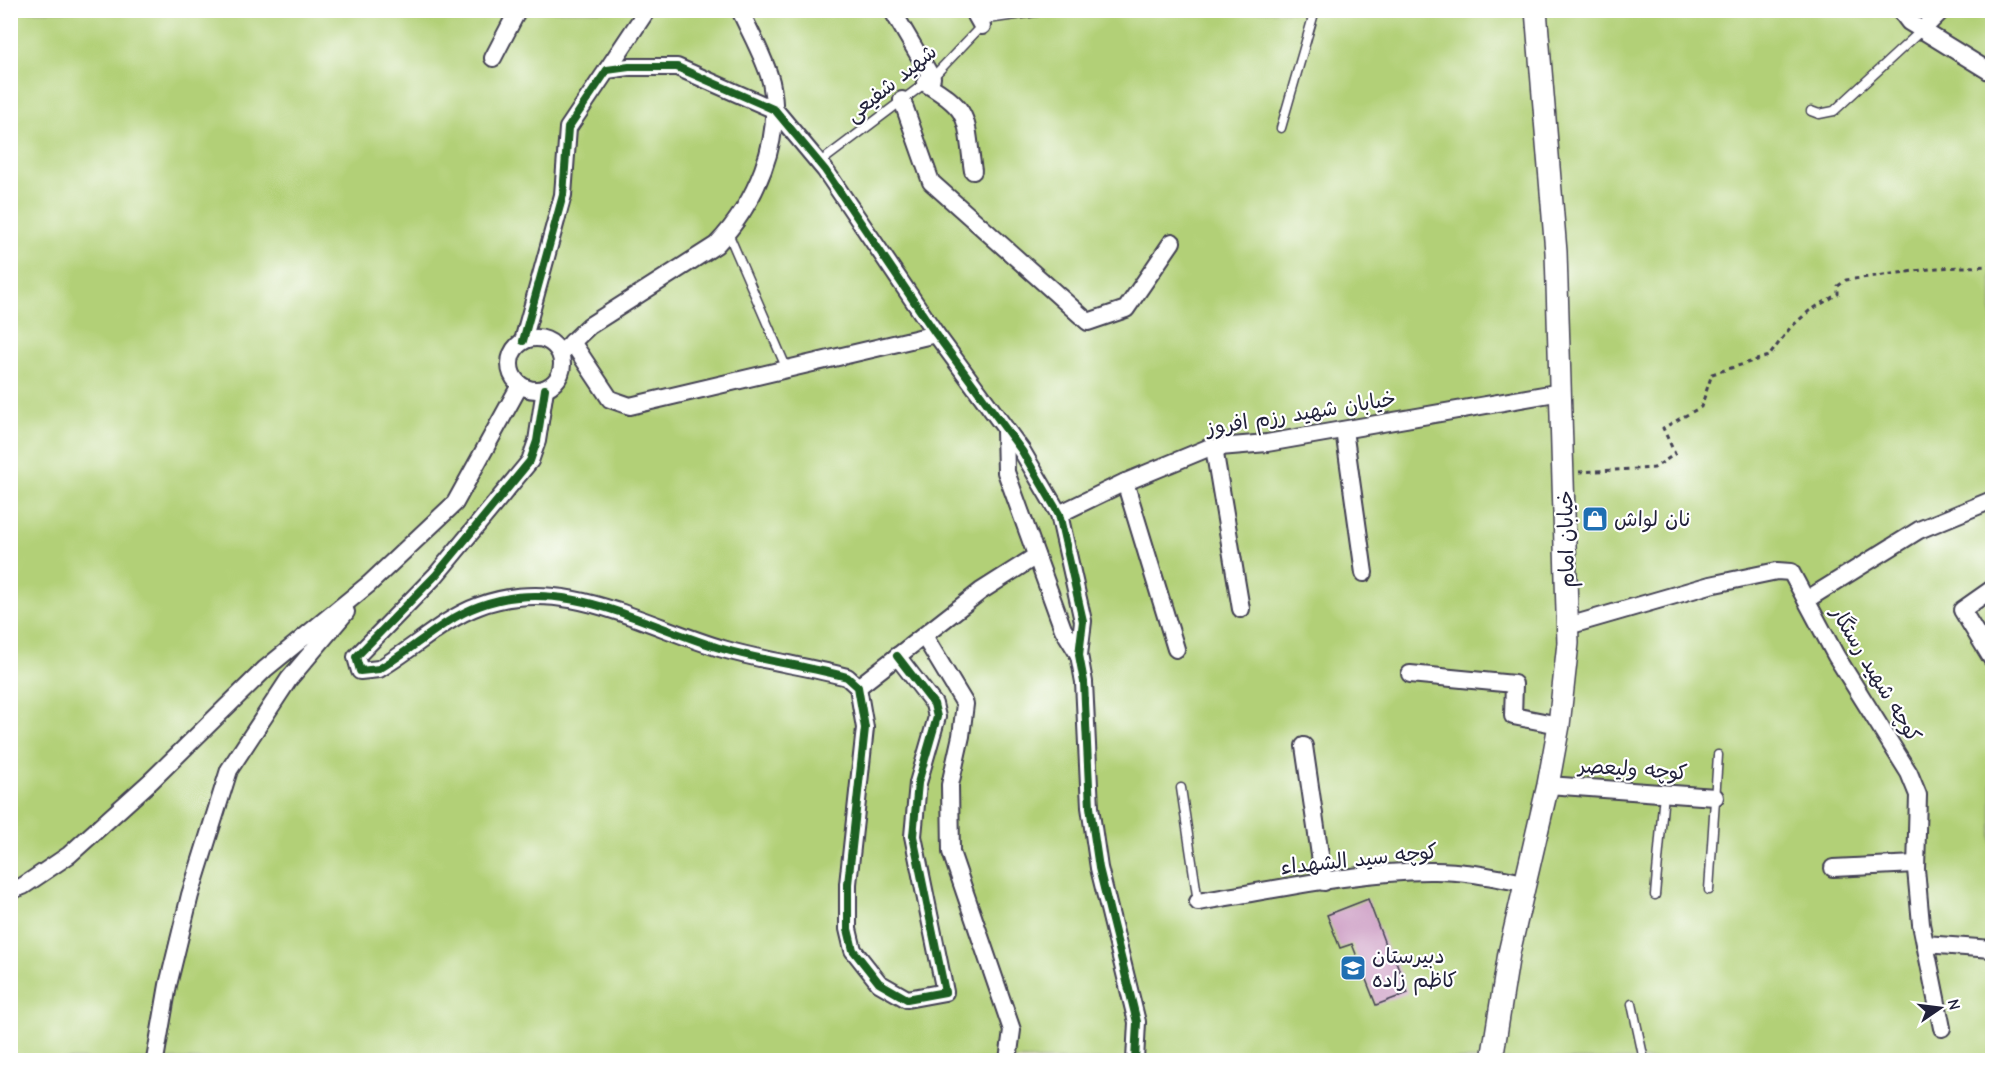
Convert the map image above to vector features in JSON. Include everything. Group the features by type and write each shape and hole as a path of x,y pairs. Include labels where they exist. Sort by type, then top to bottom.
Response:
{"street":[{"path":"493,58 518,10"},
{"path":"647,10 568,128 563,195 523,341 512,354 510,362 511,371 520,385 528,389 545,389 558,379 562,371 566,347 590,326 716,245 728,233 755,189 767,161 775,110 771,80 740,10"},
{"path":"892,10 929,80 964,113 972,171"},
{"path":"974,10 982,26"},
{"name":"خیابان امام","path":"1492,1060 1509,952 1548,785 1559,725 1568,626 1556,252 1536,10"},
{"path":"1900,10 1909,22 1992,73"},
{"path":"1922,30 1942,10"},
{"path":"607,70 629,67 677,67 775,110 819,163 936,334 1022,451 1059,514 1083,621 1079,655 1084,682 1091,817 1098,868 1137,1022 1135,1060"},
{"path":"902,100 931,182 1088,322 1126,309 1172,242"},
{"path":"523,341 540,338 566,347 610,399 630,406 786,367 936,334"},
{"path":"10,891 23,886 69,855 151,782 265,669 369,584 454,503 520,385"},
{"path":"545,389 537,441 530,461 436,575 357,657 360,671 379,669 477,606 510,597 548,594 604,607 724,650 847,677 858,687 866,728 848,884 848,929 853,950 879,983 907,999 945,992 913,836 918,783 936,717 934,704 897,656"},
{"name":"خیابان شهید رزم افروز","path":"1059,514 1125,482 1214,448 1267,443 1561,392"},
{"path":"1005,430 1006,472 1063,629 1079,655"},
{"path":"1344,430 1364,573"},
{"path":"1214,448 1241,609"},
{"path":"1125,482 1176,649"},
{"path":"1806,600 1919,530 1992,500"},
{"path":"858,687 981,591 1036,556"},
{"name":"کوچه شهید رستگار","path":"1568,626 1710,585 1777,571 1791,572 1836,656 1909,773 1918,795 1916,864 1925,944 1942,1028"},
{"path":"155,1060 168,985 190,895 229,770 289,678 369,584"},
{"path":"1992,589 1962,610 1992,659"},
{"path":"924,636 965,704 962,736 950,784 951,852 1012,1030 1008,1060"},
{"path":"1410,674 1514,684 1513,716 1559,725"},
{"path":"1304,746 1324,882"},
{"name":"کوچه ولیعصر","path":"1548,785 1715,797"},
{"path":"1833,868 1916,864"},
{"name":"کوچه سید الشهداء","path":"1198,903 1324,882 1430,871 1489,876 1524,883"},
{"path":"1925,944 1992,949"}],"lane":[{"name":"شهید شفیعی","path":"819,163 929,80 988,19 1050,10"},
{"path":"1281,128 1315,10"},
{"path":"1811,111 1819,114 1834,111 1922,30"},
{"path":"728,233 786,367"},
{"name":"کوچه ولیعصر","path":"1709,890 1718,755"},
{"path":"1181,788 1198,903"},
{"path":"1655,895 1664,793"},
{"path":"1632,1004 1644,1060"}],"path":[{"path":"1564,473 1654,468 1675,454 1663,428 1701,407 1712,374 1768,356 1790,328 1809,311 1838,294 1838,286 1845,280 1937,268 1992,266"}],"green space":[{"path":"10,11 1992,11 1992,1060 11,1060"}],"building":[{"path":"1368,899 1388,952 1392,951 1408,993 1376,1005 1352,944 1340,948 1327,915"}],"cycle path":[{"path":"523,341 563,195 568,128 607,70 629,67 677,67 775,110 825,170 936,334 1022,451 1059,514 1083,621 1079,655 1084,682 1090,807 1099,868 1137,1022 1135,1060"},
{"path":"545,389 537,441 530,461 436,575 356,657 360,671 379,669 440,627 479,606 510,598 541,596 572,599 603,607 723,649 847,677 858,687 865,728 848,884 848,929 853,950 879,983 907,999 945,992 913,836 918,783 937,717 934,704 897,656"}],"place":[{"name":"نان لواش","path":"1595,519"},
{"name":"دبیرستان کاظم زاده","path":"1353,968"}]}
